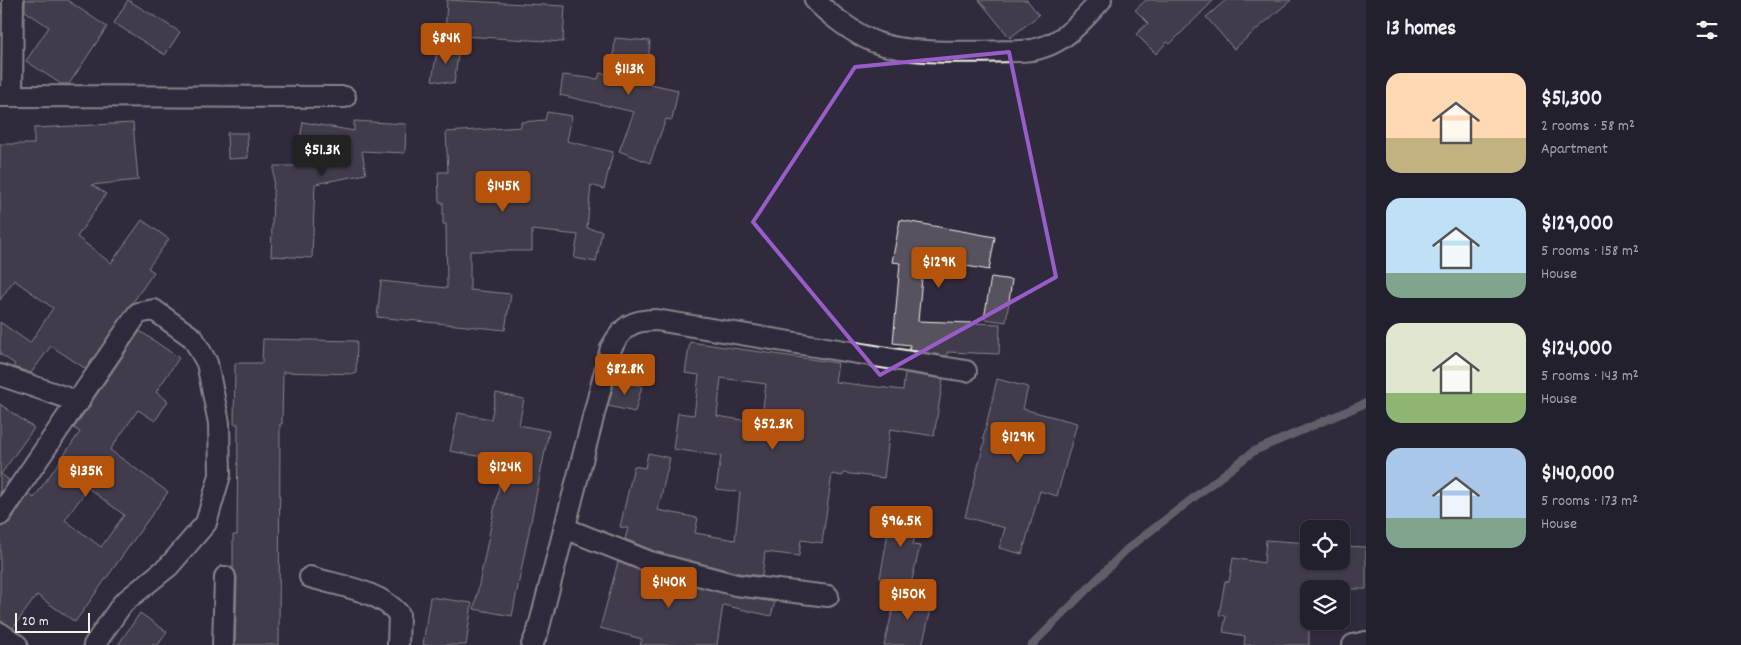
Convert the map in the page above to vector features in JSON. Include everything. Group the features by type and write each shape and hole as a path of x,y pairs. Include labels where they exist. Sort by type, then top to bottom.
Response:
{"street":[{"path":"13,0 6,96 345,98"},
{"path":"815,0 838,20 875,42 911,50 1034,51 1064,38 1081,23 1101,0"},
{"path":"0,515 138,313 154,310 193,338 207,363 219,423 220,475 206,523 169,566 123,603 94,645"},
{"path":"532,645 538,631 612,348 624,330 637,320 656,320 966,371"},
{"path":"0,375 79,402"},
{"path":"564,528 650,562 736,585 828,596"},
{"path":"224,645 225,577"},
{"path":"310,577 362,592 392,606 399,614 398,645"},
{"path":"0,633 17,645"},
{"path":"1353,645 1366,642"}],"highlighted area":[{"path":"1009,52 1056,277 880,375 753,222 855,67"}],"building":[{"path":"25,0 67,0 107,27 69,84 61,84 26,61 49,27 25,11"},
{"path":"128,0 180,32 165,55 114,23"},
{"path":"447,0 565,6 563,42 445,35"},
{"path":"979,0 1027,0 1039,15 1010,38"},
{"path":"1146,0 1214,0 1170,44 1167,42 1156,54 1136,34 1148,23 1135,10"},
{"path":"1226,0 1291,0 1234,49 1206,17"},
{"path":"615,38 650,41 646,83 678,90 672,120 666,119 650,163 619,151 634,112 560,95 563,75 598,79 600,73 612,75"},
{"path":"438,45 459,49 454,84 432,80"},
{"path":"547,112 572,116 567,141 613,152 604,189 591,185 587,228 602,231 596,262 574,258 578,235 532,230 532,251 470,251 470,290 511,294 505,330 377,317 381,281 447,288 446,224 443,224 443,202 439,202 438,172 448,172 446,132 521,127 521,122 545,120"},
{"path":"354,121 406,124 405,153 362,151 366,174 315,184 312,258 271,256 274,166 295,166 303,122 354,131"},
{"path":"133,123 138,180 92,185 106,194 77,237 111,263 142,220 169,239 148,268 154,272 86,369 51,346 31,373 13,367 15,364 0,354 0,322 30,343 53,308 14,280 0,300 0,144 34,144 34,128"},
{"path":"227,133 247,133 248,158 228,159"},
{"path":"900,220 995,237 989,270 949,263 947,271 923,267 918,321 1000,324 999,354 947,352 947,356 909,350 910,345 893,343 900,263 892,262"},
{"path":"991,277 1012,280 1006,322 984,319"},
{"path":"140,331 179,358 156,392 168,401 155,421 138,410 110,450 168,492 75,622 37,595 13,628 0,621 0,527 10,522 29,494 34,498 80,432 74,428","holes":["88,488 124,515 101,547 65,520"]},
{"path":"263,339 357,341 356,374 283,372 282,424 280,424 279,645 235,645 237,577 233,569 233,535 237,535 238,424 234,424 235,363 262,363"},
{"path":"690,342 838,363 835,382 903,390 905,373 943,379 934,436 890,429 884,478 843,473 843,476 832,474 822,543 801,540 799,556 765,552 762,576 738,573 654,551 625,539 628,528 620,527 634,466 645,468 648,453 670,458 658,510 698,518 695,533 735,540 740,492 716,489 721,456 673,449 678,413 694,415 699,375 685,373","holes":["721,378 766,384 761,423 717,416"]},
{"path":"997,379 1028,387 1023,409 1077,423 1057,496 1040,491 1022,554 999,548 1005,528 965,517 985,440 983,439"},
{"path":"615,380 642,386 635,412 608,406"},
{"path":"496,393 524,399 519,425 549,431 512,616 474,609 504,461 450,451 458,413 491,419"},
{"path":"0,404 34,428 1,474 9,480 0,494"},
{"path":"892,510 919,515 913,545 920,546 911,584 880,578"},
{"path":"1266,540 1300,542 1300,570 1350,570 1350,546 1366,547 1366,589 1350,589 1350,580 1300,580 1300,630 1309,630 1309,645 1244,645 1245,636 1223,632 1226,616 1219,615 1225,581 1229,582 1233,558 1264,563"},
{"path":"618,562 647,573 733,596 775,602 771,616 723,605 717,645 640,645 642,639 600,628"},
{"path":"897,593 933,602 922,645 884,645"},
{"path":"430,597 472,603 466,645 423,645"},
{"path":"140,613 167,632 158,645 118,645"}],"waterway":[{"path":"1032,645 1126,550 1254,451 1366,403"}]}
